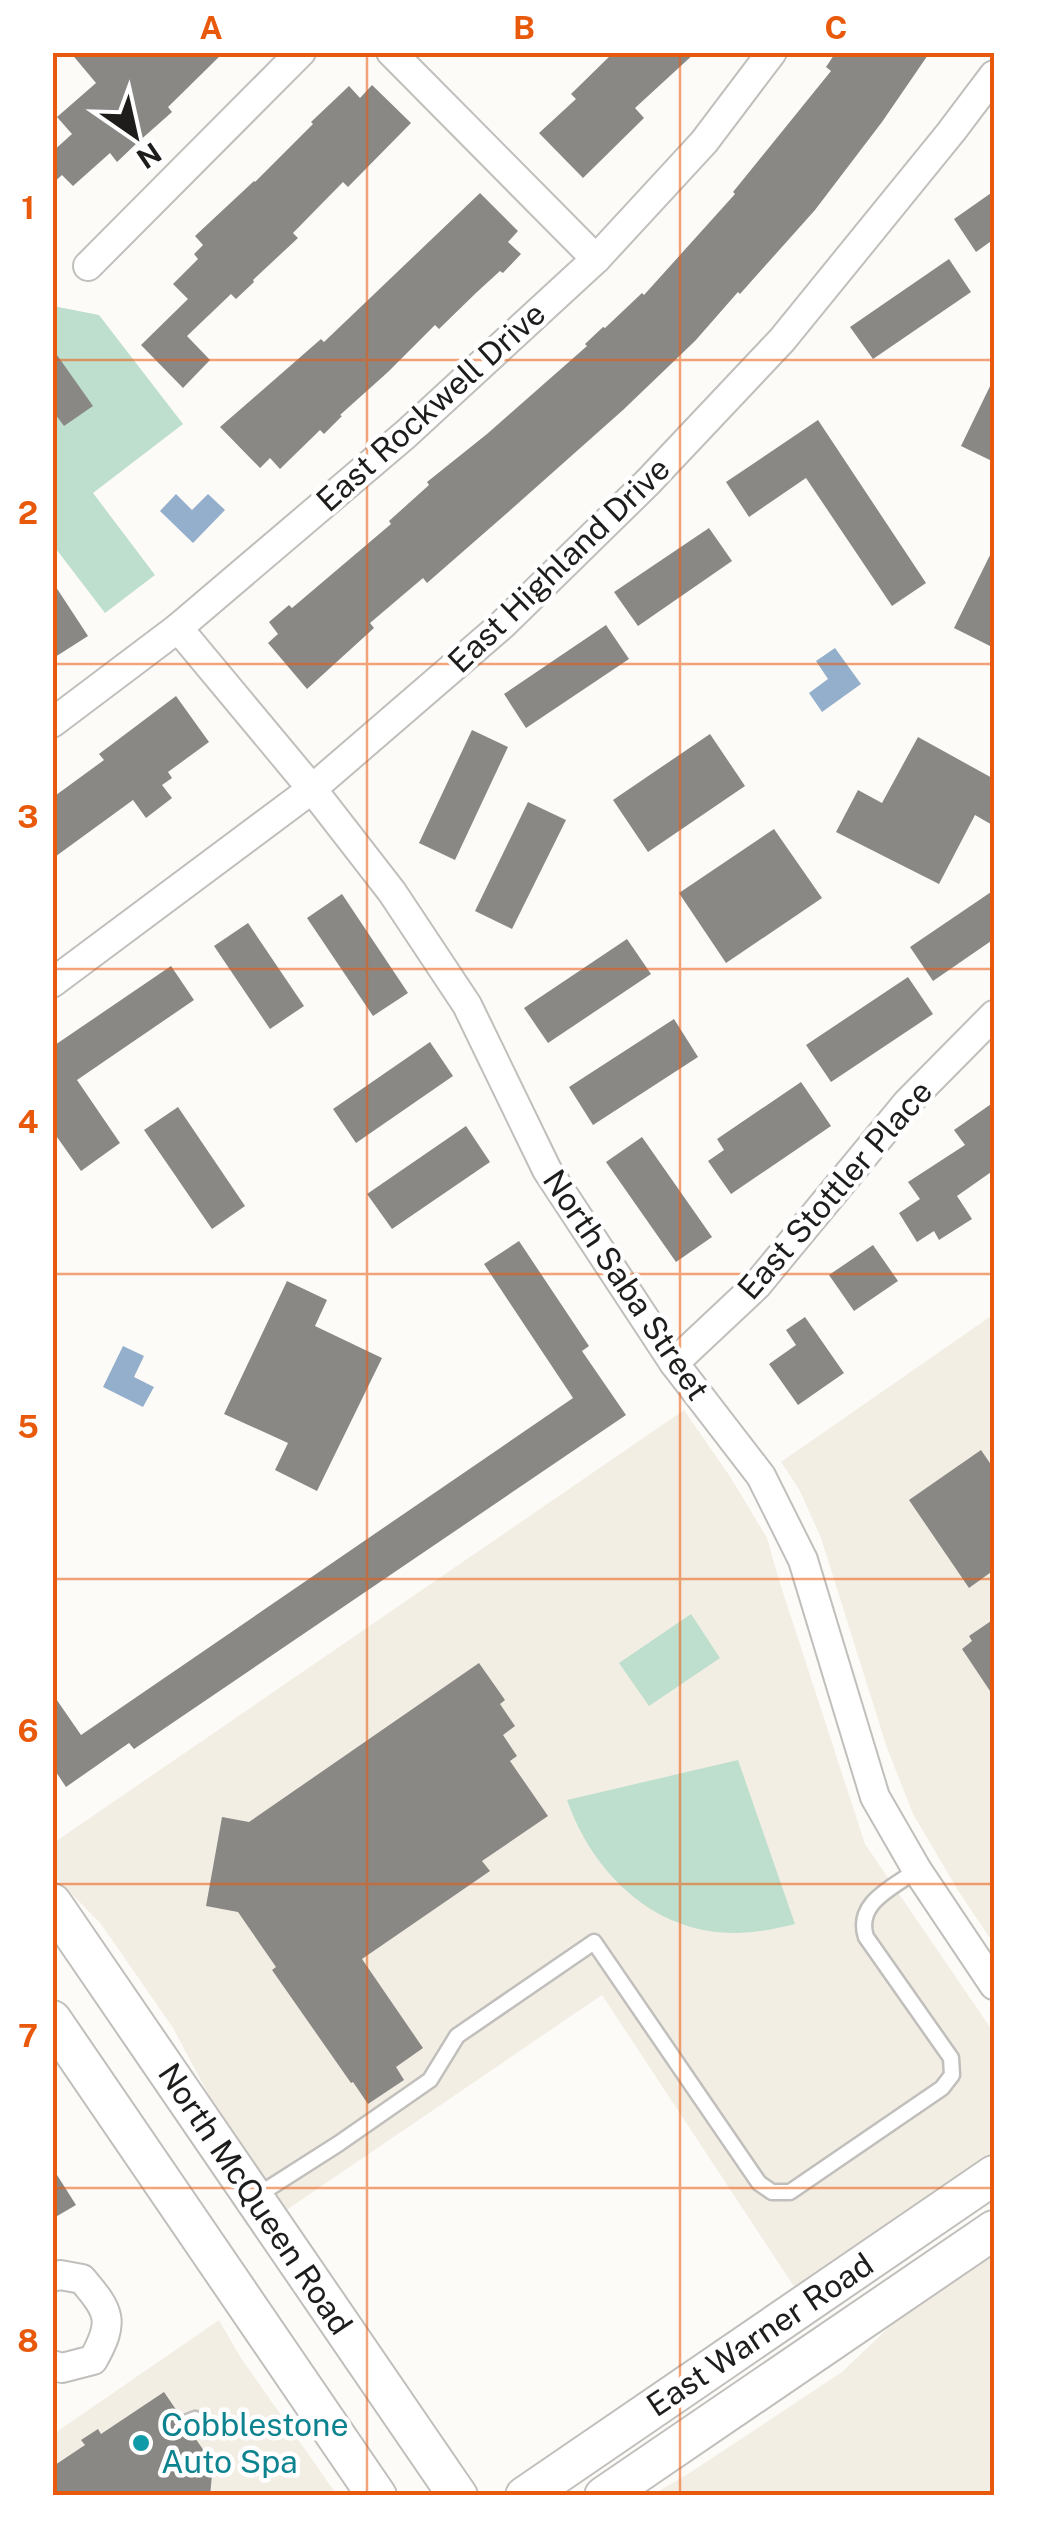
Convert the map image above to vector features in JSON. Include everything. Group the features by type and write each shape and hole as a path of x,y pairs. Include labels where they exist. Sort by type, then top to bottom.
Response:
{"main road":[{"name":"North McQueen Road","path":"52,1903 458,2496"},
{"name":"North McQueen Road","path":"52,2020 378,2496"},
{"name":"East Warner Road","path":"526,2496 994,2176"},
{"name":"East Warner Road","path":"604,2496 994,2230"}],"street":[{"path":"88,266 301,52"},
{"path":"391,52 596,258"},
{"name":"East Rockwell Drive","path":"52,723 178,628 406,434 596,258 704,142 772,52"},
{"name":"East Highland Drive","path":"52,982 312,789 502,625 648,482 782,340 994,74"},
{"name":"North Saba Street","path":"178,628 392,892 467,1005 547,1170 674,1363 760,1476 803,1560 874,1797 916,1870 994,1985"},
{"name":"East Stottler Place","path":"674,1363 757,1285 908,1102 994,1016"},
{"path":"52,2277 82,2279 103,2303 108,2334 93,2360 62,2368 52,2365"}],"lane":[{"path":"254,2198 430,2080 458,2036 594,1942 759,2184 772,2192 790,2192 942,2088 952,2074 951,2058 866,1937 862,1924 868,1906 916,1870"},
{"path":"185,2423 195,2419 206,2431"}],"shaded area":[{"path":"994,1314 994,1944 913,1814 887,1748 821,1538 799,1489 781,1462"},
{"path":"684,1410 767,1538 865,1844 994,2033 994,2155 856,2251 795,2288 602,1995 282,2213 230,2135 173,2028 101,1924 53,1875 52,1844"},
{"path":"994,2250 994,2495 650,2496 842,2372 907,2310"},
{"path":"219,2320 241,2358 337,2495 53,2495 52,2435"}],"green space":[{"path":"53,306 99,315 183,424 93,493 155,575 105,613 53,545"},
{"path":"691,1614 720,1658 649,1706 619,1663"},
{"path":"738,1760 795,1924 734,1933 705,1930 652,1910 609,1874 592,1851 567,1800"}],"water":[{"path":"176,494 192,510 208,494 225,510 193,543 160,511"},
{"path":"835,648 861,684 822,712 809,693 828,679 816,661"},
{"path":"123,1346 144,1356 134,1377 154,1387 143,1407 103,1387"}],"building":[{"path":"70,52 224,52 168,107 172,112 117,162 110,153 73,186 62,175 52,184 52,152 72,134 57,117 96,83"},
{"path":"614,52 696,52 635,108 644,118 583,178 539,133 576,99 571,94"},
{"path":"836,52 930,52 815,210 695,341 427,583 423,578 370,623 374,628 307,689 268,643 278,634 269,622 289,605 292,608 391,524 389,521 429,485 427,482 644,295 735,194 831,71 826,67"},
{"path":"372,85 411,123 348,187 343,182 293,233 298,238 254,282 236,299 231,294 187,336 210,360 183,388 141,345 188,299 173,284 198,259 194,254 203,245 195,236 255,182 349,86 360,98"},
{"path":"994,191 994,239 976,252 954,219"},
{"path":"480,193 518,231 508,242 521,254 439,329 435,325 324,434 320,430 280,469 270,458 260,468 220,427 321,339 324,342"},
{"path":"949,259 971,292 873,359 850,327"},
{"path":"52,348 93,406 64,426 52,410"},
{"path":"994,378 994,462 961,446"},
{"path":"818,420 926,583 892,606 806,478 749,517 726,482"},
{"path":"709,528 732,561 638,626 614,592"},
{"path":"994,547 994,648 954,628"},
{"path":"52,581 88,636 52,659"},
{"path":"606,625 629,659 526,728 504,694"},
{"path":"176,696 209,742 168,772 172,778 162,785 172,798 146,818 133,800 52,859 52,798 104,760 99,754"},
{"path":"472,730 508,747 455,860 419,843"},
{"path":"710,734 745,786 648,852 613,800"},
{"path":"918,737 994,779 994,826 975,815 939,884 836,832 858,790 882,803"},
{"path":"528,802 566,820 512,929 475,911"},
{"path":"774,829 822,898 726,963 679,893"},
{"path":"994,890 994,939 933,981 910,947"},
{"path":"342,894 408,993 373,1016 307,918"},
{"path":"248,923 304,1006 270,1029 214,946"},
{"path":"627,939 651,974 548,1043 524,1008"},
{"path":"171,966 194,1000 77,1080 120,1143 81,1171 52,1130 52,1047"},
{"path":"908,977 933,1014 831,1082 806,1045"},
{"path":"674,1019 698,1057 593,1125 569,1087"},
{"path":"430,1042 453,1076 356,1143 333,1109"},
{"path":"801,1082 831,1126 731,1194 708,1161 724,1150 717,1139"},
{"path":"994,1102 994,1170 957,1196 972,1219 939,1240 934,1231 917,1242 899,1213 920,1199 908,1182 965,1145 954,1130"},
{"path":"178,1107 245,1206 212,1229 144,1130"},
{"path":"466,1126 490,1162 392,1229 367,1194"},
{"path":"642,1137 712,1237 676,1262 606,1162"},
{"path":"519,1241 589,1346 582,1351 626,1415 134,1749 129,1743 66,1787 52,1766 52,1693 81,1735 573,1398 484,1264"},
{"path":"873,1245 898,1281 854,1311 829,1275"},
{"path":"287,1281 327,1300 315,1326 382,1358 317,1491 275,1470 288,1443 224,1414"},
{"path":"805,1317 844,1373 798,1405 769,1364 796,1345 786,1330"},
{"path":"981,1450 994,1469 994,1570 969,1588 909,1500"},
{"path":"994,1619 994,1697 962,1649 972,1641 969,1636"},
{"path":"479,1663 505,1700 500,1704 515,1726 503,1735 517,1756 510,1761 548,1816 482,1861 490,1871 362,1959 423,2048 396,2067 404,2080 368,2104 272,1970 276,1967 238,1912 206,1906 222,1817 249,1822"},
{"path":"52,2167 76,2205 52,2219"},
{"name":"Cobblestone Auto Spa","path":"164,2392 179,2414 176,2428 183,2433 191,2432 213,2464 210,2496 52,2496 52,2467 85,2445 81,2440 98,2429 101,2434"}],"place":[{"name":"Cobblestone Auto Spa","path":"141,2443"}]}
